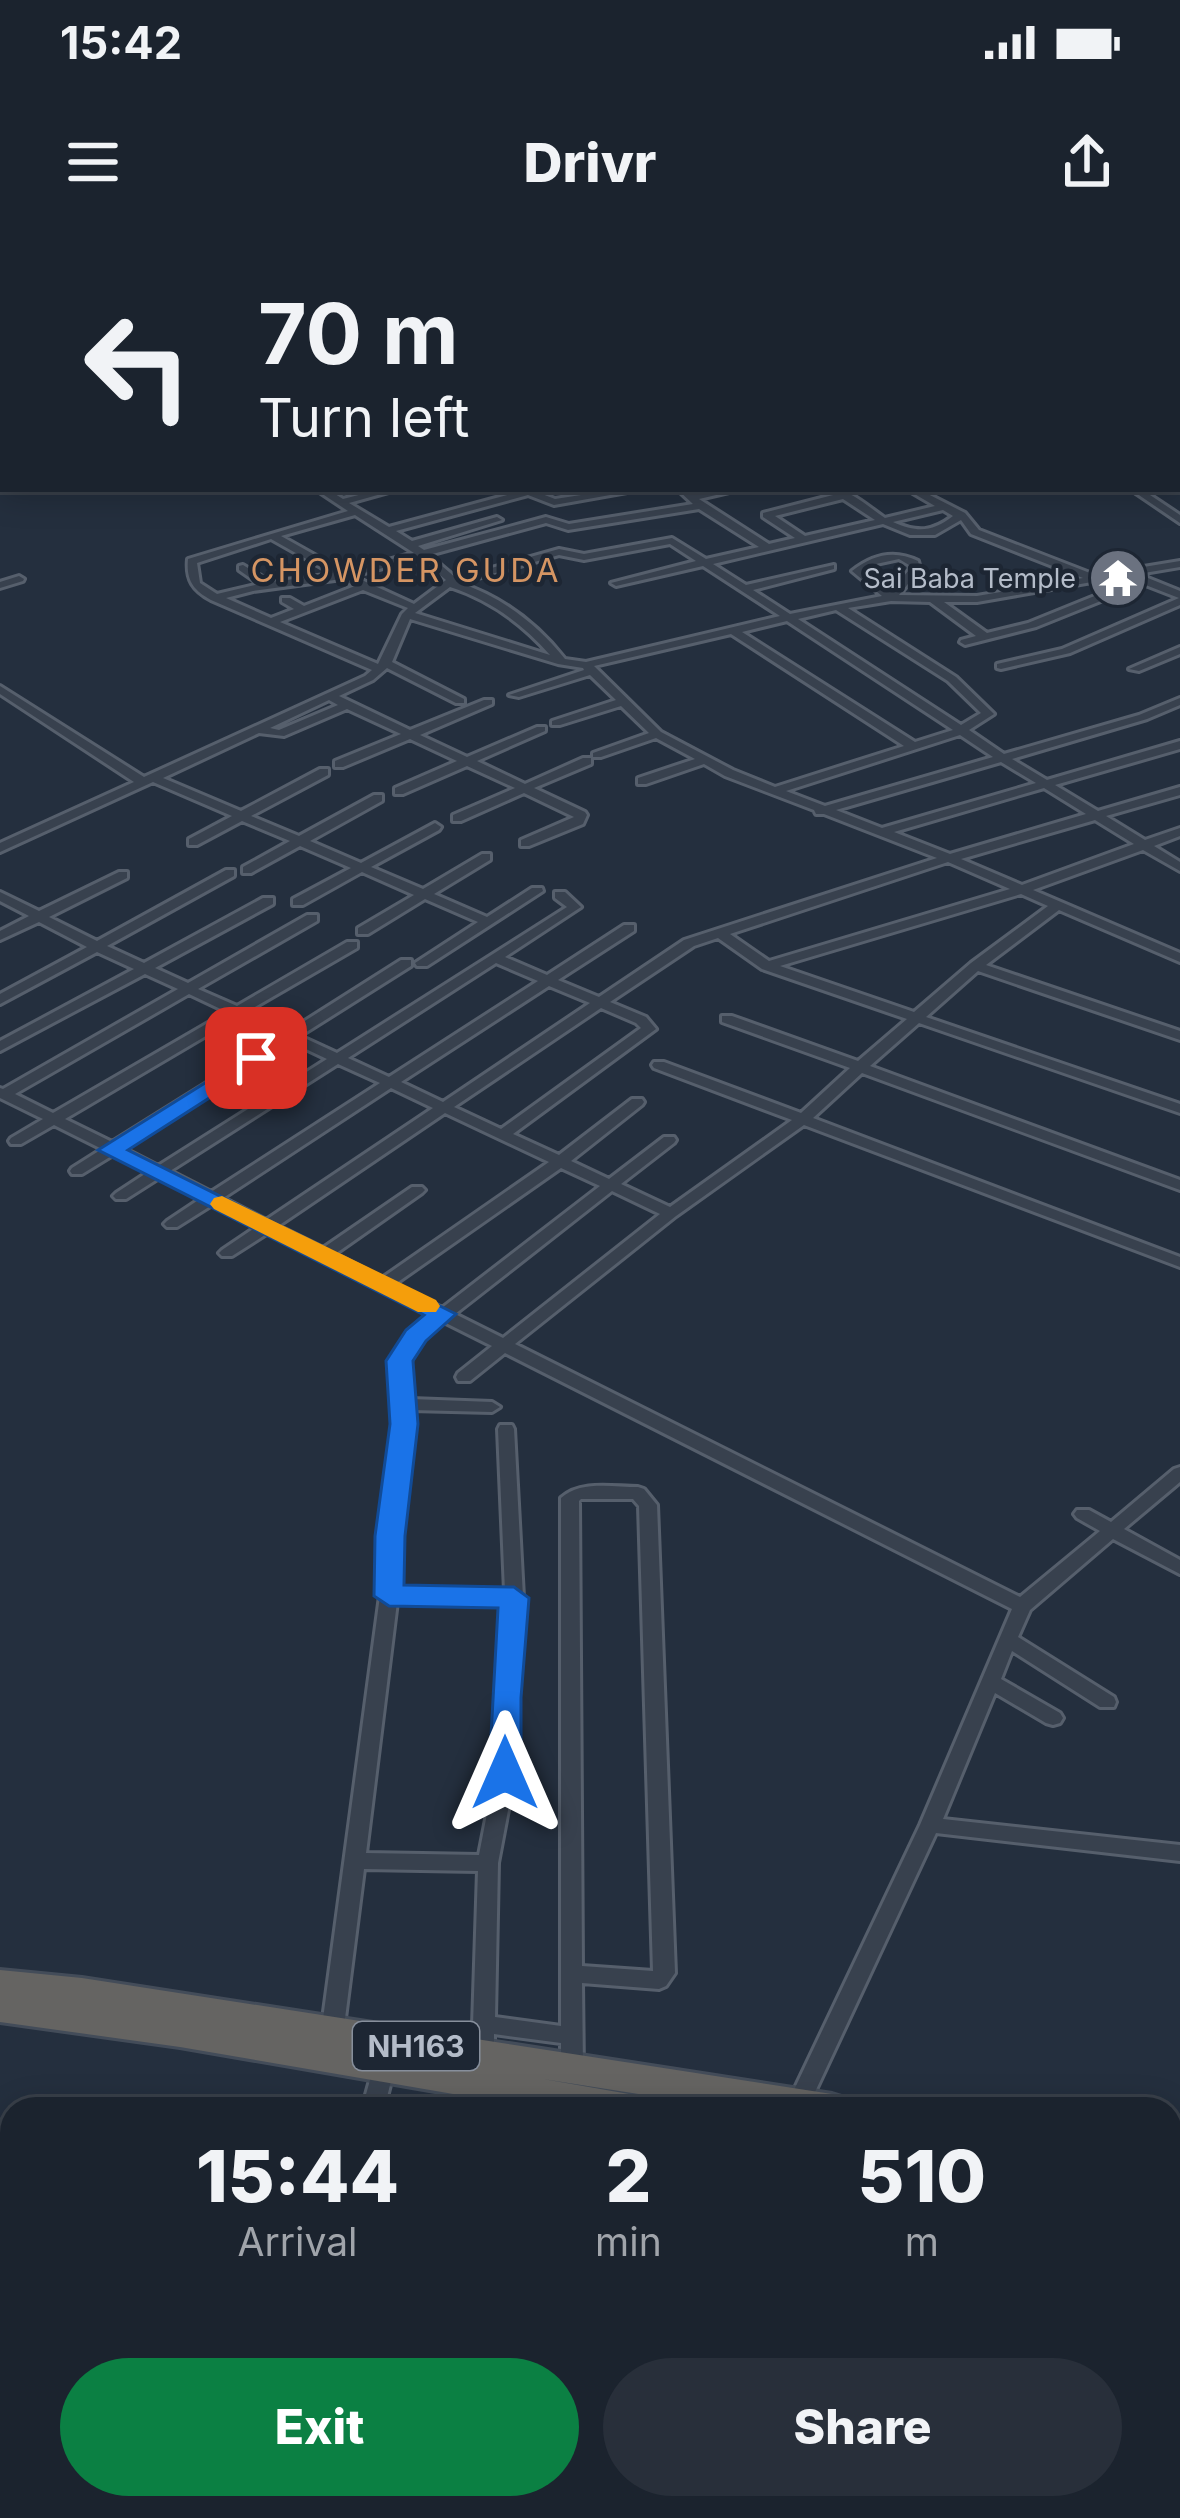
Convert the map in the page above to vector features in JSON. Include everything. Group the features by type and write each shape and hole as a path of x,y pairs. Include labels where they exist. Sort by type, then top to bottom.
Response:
{"highway":[{"name":"NH163","path":"0,1984 82,1992 332,2034 483,2040 606,2097"},
{"name":"NH163","path":"0,2008 180,2032 382,2068 569,2078 726,2097"}],"street":[{"path":"439,240 480,240"},
{"path":"325,492 424,554 448,572 451,583"},
{"path":"341,502 382,492"},
{"path":"386,531 525,492"},
{"path":"531,492 554,502 610,492"},
{"path":"215,598 345,575 546,520 568,526 722,492"},
{"path":"804,540 767,515 840,492 887,520 933,533 975,532 1092,578"},
{"path":"916,492 961,515 975,532"},
{"path":"1141,492 1174,510 1180,520"},
{"path":"692,498 768,548"},
{"path":"616,583 944,507"},
{"path":"355,512 192,561 195,584 269,622 460,701"},
{"path":"891,598 857,571 874,561 900,556 961,515"},
{"path":"411,545 497,520"},
{"path":"272,535 412,611 589,668 657,734 704,760 820,811 949,858 1055,907 1176,952"},
{"path":"0,848 329,696 383,666 412,611 451,583 559,552 584,557 663,539 706,561 961,731 1180,867"},
{"path":"891,598 915,569 914,563 900,556"},
{"path":"514,694 589,668 838,606 891,598 977,599 1180,563"},
{"path":"747,588 830,567"},
{"path":"243,568 272,587"},
{"path":"1130,574 1180,598"},
{"path":"0,585 19,579"},
{"path":"965,642 1032,625 1143,580"},
{"path":"451,583 470,590 544,638 562,662"},
{"path":"269,622 364,586"},
{"path":"1001,666 1066,651 1180,598"},
{"path":"933,599 985,637"},
{"path":"286,600 303,610"},
{"path":"772,791 961,731 988,714 975,698 838,606"},
{"path":"733,630 914,747"},
{"path":"1135,669 1180,650"},
{"path":"0,689 150,781 242,815 488,922"},
{"path":"329,696 568,807 582,818 525,843"},
{"path":"556,723 621,701"},
{"path":"820,811 1180,701"},
{"path":"339,764 488,702"},
{"path":"258,729 280,734 347,705"},
{"path":"399,791 542,729"},
{"path":"457,818 657,734"},
{"path":"879,832 1180,745"},
{"path":"642,782 704,760"},
{"path":"193,842 324,772"},
{"path":"227,1253 685,946 949,858 1180,791"},
{"path":"247,870 378,798"},
{"path":"298,902 435,827"},
{"path":"766,966 1023,889 1180,832"},
{"path":"362,931 486,857"},
{"path":"0,1000 230,873"},
{"path":"0,936 123,874"},
{"path":"77,1171 289,1037 537,892"},
{"path":"122,1196 575,907 560,895"},
{"path":"0,896 98,947 671,1213"},
{"path":"0,1047 268,902"},
{"path":"464,1377 671,1213 803,1118 976,966 1055,907"},
{"path":"2,1093 312,918"},
{"path":"172,1224 629,928"},
{"path":"718,932 766,966 1180,1109"},
{"path":"16,1141 352,945"},
{"path":"498,958 641,1020 649,1029 503,1134"},
{"path":"976,966 1180,1036"},
{"path":"727,1019 1180,1185"},
{"path":"659,1065 1180,1262"},
{"path":"2,1093 1022,1606"},
{"path":"384,1284 637,1102"},
{"path":"332,2034 389,1596 390,1536 404,1405 400,1361 405,1349 442,1314 669,1140"},
{"path":"325,1254 417,1190"},
{"path":"404,1405 493,1407"},
{"path":"483,2040 488,1863 505,1773 505,1698 514,1598 506,1429"},
{"path":"813,2097 1022,1606 1180,1473"},
{"path":"569,2078 570,1498 578,1493 638,1493 648,1505 664,1973 659,1980 571,1974"},
{"path":"1083,1514 1180,1568"},
{"path":"389,1596 514,1598"},
{"path":"1008,1640 1107,1702"},
{"path":"991,1682 1053,1718"},
{"path":"930,1826 1180,1853"},
{"path":"353,1861 488,1863"},
{"path":"376,2097 382,2068"}],"slow traffic":[{"path":"222,1204 427,1306"}],"place":[{"name":"Sai Baba Temple","path":"1118,578"}],"district":[{"name":"CHOWDER GUDA","path":"406,570"}],"route":[{"path":"256,1058 110,1150 442,1314 416,1336 400,1361 404,1424 390,1536 389,1596 514,1598 505,1698 505,1773"}]}
